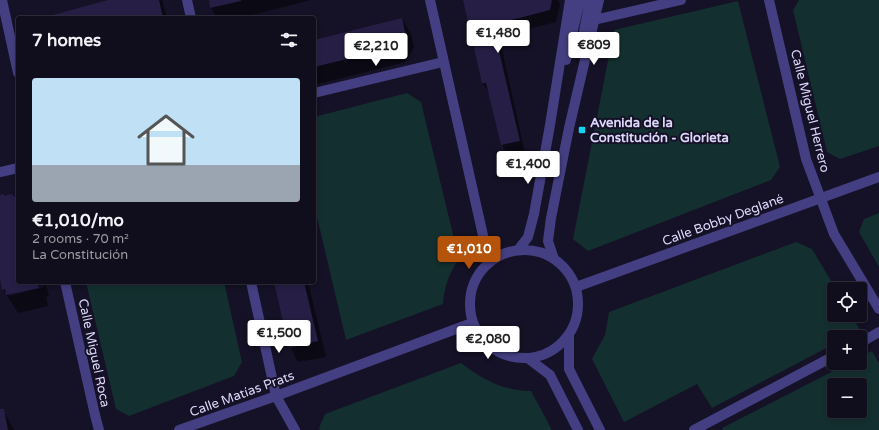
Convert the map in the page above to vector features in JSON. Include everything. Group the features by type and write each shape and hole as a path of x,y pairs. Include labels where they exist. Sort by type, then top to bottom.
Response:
{"street":[{"path":"2,0 16,64"},
{"path":"187,0 191,16"},
{"path":"430,0 489,262"},
{"path":"518,250 528,237 550,125 570,0"},
{"path":"550,125 580,0"},
{"path":"569,128 590,0"},
{"path":"554,259 548,241 551,218 569,128 599,0"},
{"path":"594,20 681,0"},
{"name":"Calle Miguel Herrero","path":"769,0 806,159 834,234 879,309"},
{"path":"316,93 443,62"},
{"path":"0,172 16,168"},
{"name":"Calle Bobby Deglané","path":"576,287 879,177"},
{"path":"518,250 539,251 554,259 561,264 576,287 578,313 569,334 555,349 544,355 529,359 509,357 496,351 480,337 472,323 469,302 473,283 489,262 500,254 518,250"},
{"name":"Calle Miguel Roca","path":"66,284 99,430"},
{"path":"251,284 276,396 295,430"},
{"name":"Calle Matías Prats","path":"179,430 276,396 472,323"},
{"path":"867,338 879,332"},
{"path":"569,334 569,369 600,430"},
{"path":"529,359 550,375 578,430"},
{"path":"694,430 827,360"}],"green space":[{"path":"799,0 879,0 879,146 840,159 827,152 793,10"},
{"path":"738,1 780,167 771,180 588,251 573,239 614,30"},
{"path":"407,93 421,102 459,259 452,270 448,281 443,304 346,340 316,212 316,116"},
{"path":"879,213 879,267 859,232 864,219"},
{"path":"796,242 812,249 832,282 827,282 827,322 855,322 860,330 827,330 827,348 712,408 697,384 624,422 592,359 605,335 609,312"},
{"path":"86,284 224,284 242,362 234,376 129,416 116,409"},
{"path":"872,351 879,363 879,430 723,430 722,428 835,370 867,370 867,354"},
{"path":"461,363 493,383 511,389 531,391 552,430 320,430 319,428 325,414"}],"building":[{"path":"108,0 159,0 163,16 49,16"},
{"path":"209,0 241,0 241,1 210,8"},
{"path":"463,0 552,0 550,10 493,25 520,141 501,145 486,83 482,83"},
{"path":"402,18 405,32 397,47 316,67 316,40"},
{"path":"4,194 4,196 11,194 16,198 16,284 38,284 39,288 6,295 5,289 2,290 0,279 0,195"},
{"path":"274,284 304,284 318,341 289,348"},
{"path":"0,409 4,409 8,430 0,430"}],"place":[{"name":"Avenida de la Constitución - Glorieta","path":"582,130"}]}
